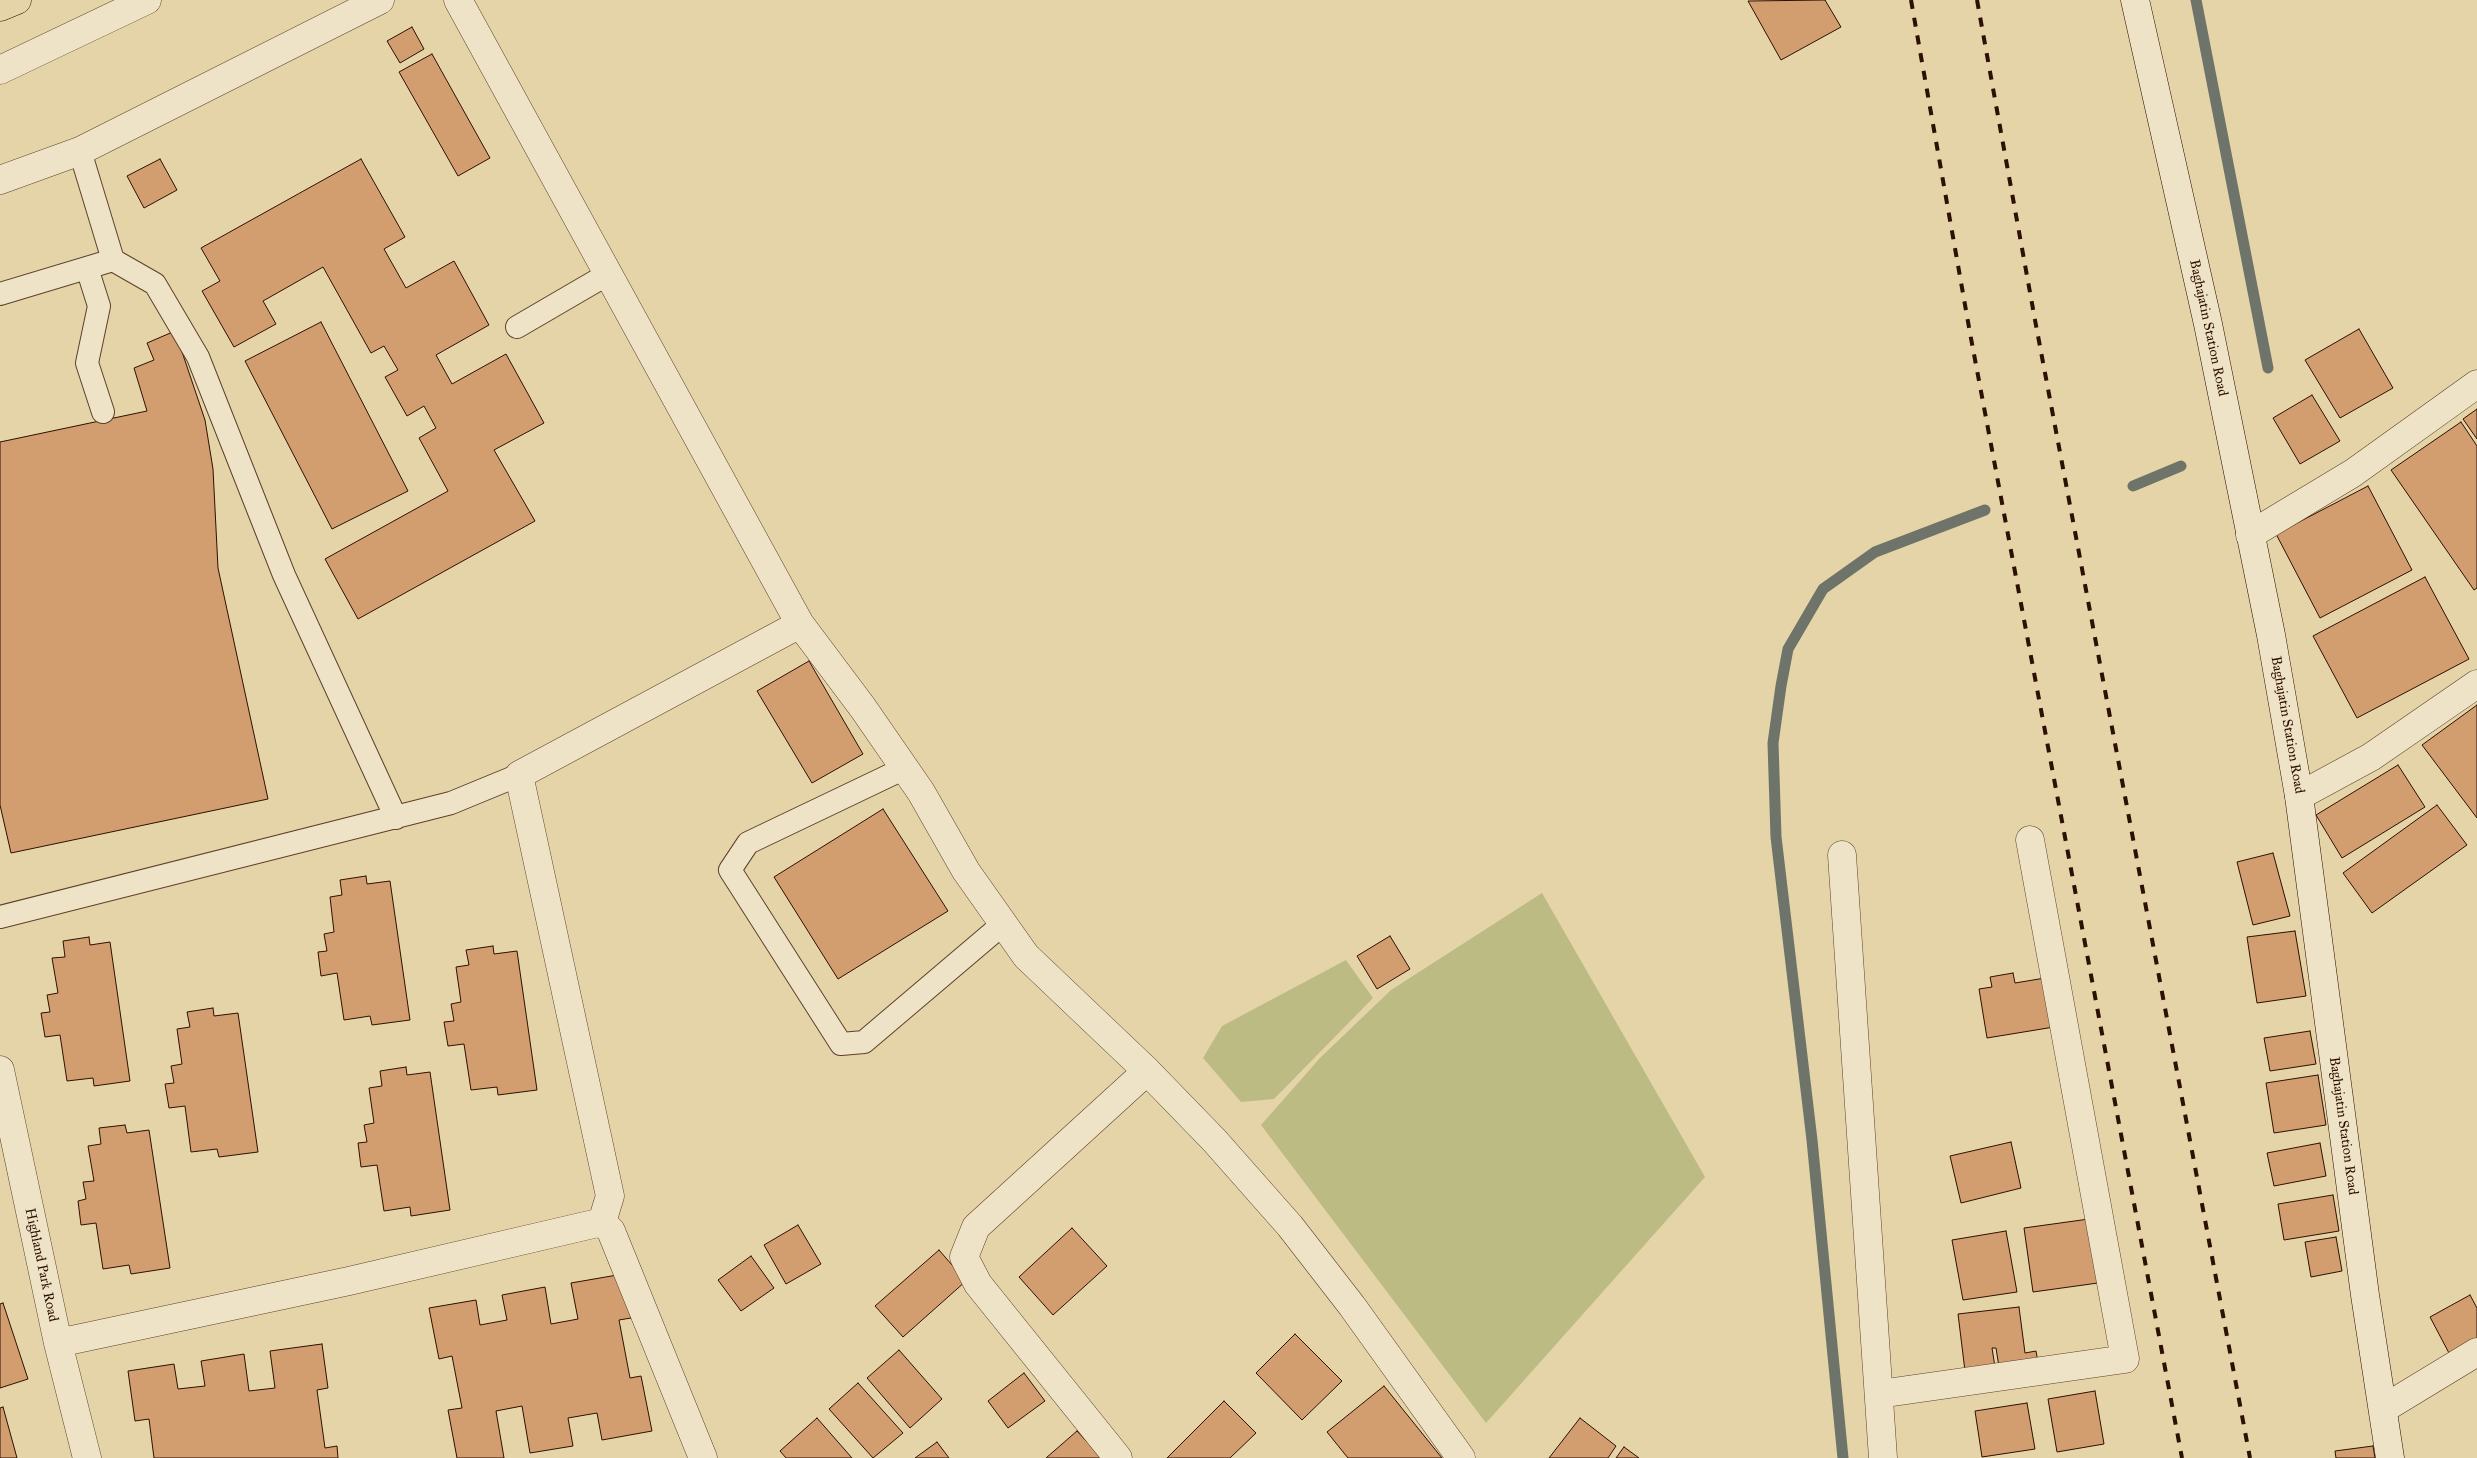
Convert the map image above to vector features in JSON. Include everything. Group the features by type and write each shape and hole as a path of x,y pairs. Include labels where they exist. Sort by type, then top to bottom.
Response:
{"main road":[{"path":"0,7 17,0"}],"street":[{"path":"0,70 147,0"},
{"path":"0,180 80,151 380,0"},
{"path":"458,0 800,624 905,768 966,871 1026,956 1147,1071 1214,1140 1290,1226 1352,1306 1461,1458"},
{"name":"Baghajatin Station Road","path":"2135,0 2208,324 2271,635 2299,796 2365,1295 2390,1458"},
{"path":"2250,535 2353,473 2477,384"},
{"path":"602,1222 610,1196 519,775 800,624"},
{"path":"2299,796 2371,757 2477,684"},
{"path":"1879,1394 2125,1359 2030,840"},
{"path":"1842,855 1883,1458"},
{"name":"Highland Park Road","path":"0,1070 58,1343 87,1458"},
{"path":"1118,1458 978,1284 964,1257 976,1227 1147,1071"},
{"path":"58,1343 349,1281 602,1222"},
{"path":"602,1222 611,1231 703,1458"},
{"path":"2383,1409 2477,1352"}],"lane":[{"path":"80,151 113,260 155,284 198,357 284,575 396,818"},
{"path":"0,294 113,260"},
{"path":"87,268 99,306 87,363 103,412"},
{"path":"516,327 608,274"},
{"path":"905,768 748,843 730,870 841,1044 864,1042 1003,924"},
{"path":"0,917 451,803 519,775"}],"green space":[{"path":"1542,893 1705,1177 1486,1423 1261,1125 1320,1058 1391,990"},
{"path":"1346,960 1373,998 1274,1099 1241,1102 1203,1058 1222,1026"}],"building":[{"path":"1825,0 1841,27 1781,60 1748,1"},
{"path":"412,27 424,49 400,63 387,41"},
{"path":"432,54 490,158 458,176 399,72"},
{"path":"160,159 177,190 144,208 127,176"},
{"path":"361,159 405,237 384,249 406,288 454,261 489,325 436,355 452,384 506,354 544,423 494,450 535,521 358,619 325,559 448,491 419,438 436,428 424,406 407,416 385,377 398,370 384,346 371,353 323,267 263,301 276,324 234,347 202,291 220,281 201,248"},
{"path":"321,322 408,491 332,529 245,361"},
{"path":"2359,329 2393,388 2340,418 2305,360"},
{"path":"175,331 205,420 213,469 218,568 268,799 11,853 0,805 0,442 147,411 134,368 154,360 147,343"},
{"path":"2312,395 2340,441 2300,464 2273,418"},
{"path":"2477,409 2477,439 2463,419"},
{"path":"2461,422 2477,446 2477,588 2474,590 2391,470"},
{"path":"2368,486 2412,570 2320,618 2276,534"},
{"path":"2425,577 2469,659 2357,718 2313,636"},
{"path":"809,661 863,754 812,783 757,691"},
{"path":"2477,705 2477,818 2422,745"},
{"path":"2398,765 2425,807 2342,858 2316,815"},
{"path":"2437,805 2467,845 2372,913 2343,873"},
{"path":"883,809 948,911 838,979 774,877"},
{"path":"2273,853 2290,916 2253,925 2237,862"},
{"path":"366,876 367,884 390,881 410,1020 372,1025 370,1016 344,1020 337,973 321,976 318,952 327,951 324,934 334,932 330,897 342,895 340,880"},
{"path":"2295,931 2306,996 2257,1003 2247,937"},
{"path":"1390,936 1410,969 1377,989 1357,956"},
{"path":"89,937 90,945 110,942 130,1081 94,1086 93,1078 67,1081 60,1035 45,1037 41,1013 50,1012 47,995 58,993 52,958 65,957 63,941"},
{"path":"493,946 494,954 517,951 537,1090 498,1095 497,1087 471,1090 464,1044 448,1046 444,1022 454,1021 451,1004 461,1002 456,967 469,965 466,950"},
{"path":"2013,973 2015,983 2045,978 2054,1027 1987,1038 1979,989 1992,987 1990,977"},
{"path":"213,1008 214,1016 238,1013 258,1152 219,1157 217,1149 191,1152 185,1106 169,1108 165,1084 174,1083 171,1066 182,1064 177,1029 190,1027 187,1012"},
{"path":"2310,1031 2316,1064 2270,1071 2264,1038"},
{"path":"406,1067 407,1075 430,1072 450,1210 411,1216 410,1207 384,1211 377,1165 361,1167 358,1143 367,1142 364,1125 374,1123 369,1088 382,1086 380,1071"},
{"path":"2318,1075 2326,1125 2274,1133 2266,1083"},
{"path":"125,1125 127,1133 149,1130 170,1268 131,1274 129,1265 103,1269 96,1223 81,1225 78,1201 86,1199 83,1182 94,1181 88,1146 101,1144 99,1128"},
{"path":"2011,1142 2021,1188 1961,1203 1950,1156"},
{"path":"2320,1143 2326,1176 2274,1186 2267,1153"},
{"path":"2333,1195 2339,1231 2284,1240 2278,1204"},
{"path":"2089,1219 2098,1283 2033,1292 2024,1228"},
{"path":"798,1225 821,1264 786,1284 764,1245"},
{"path":"1072,1228 1107,1266 1053,1315 1019,1277"},
{"path":"2006,1231 2017,1292 1963,1300 1952,1240"},
{"path":"2336,1237 2342,1271 2311,1277 2305,1242"},
{"path":"939,1250 966,1281 903,1337 875,1306"},
{"path":"751,1256 774,1288 741,1311 718,1280"},
{"path":"623,1274 631,1318 619,1320 630,1378 641,1376 652,1431 602,1440 597,1413 568,1418 573,1446 530,1453 522,1406 496,1411 504,1458 457,1458 448,1410 462,1408 452,1356 439,1359 429,1308 476,1300 480,1325 507,1320 502,1295 545,1287 551,1324 578,1319 571,1283"},
{"path":"2470,1295 2477,1308 2477,1341 2450,1355 2430,1317"},
{"path":"3,1303 28,1379 0,1388 0,1304"},
{"path":"2019,1307 2025,1353 2036,1351 2038,1362 1999,1367 1996,1348 1992,1348 1995,1367 1965,1371 1958,1314"},
{"path":"1295,1334 1342,1381 1302,1420 1256,1373"},
{"path":"322,1344 328,1388 317,1390 325,1448 337,1446 338,1458 154,1458 149,1419 135,1421 128,1371 174,1364 178,1389 205,1386 201,1361 244,1354 249,1391 275,1388 270,1351"},
{"path":"899,1350 942,1399 910,1428 867,1378"},
{"path":"1024,1373 1045,1401 1008,1428 988,1401"},
{"path":"858,1383 903,1433 873,1458 829,1409"},
{"path":"1384,1386 1442,1458 1348,1458 1327,1432"},
{"path":"2095,1391 2104,1444 2057,1452 2048,1399"},
{"path":"1224,1401 1256,1433 1230,1458 1167,1458"},
{"path":"2027,1403 2035,1449 1982,1457 1975,1411"},
{"path":"3,1407 17,1458 0,1458 0,1408"},
{"path":"817,1418 852,1458 786,1458 780,1451"},
{"path":"1580,1418 1616,1446 1608,1458 1549,1458"},
{"path":"1077,1431 1102,1458 1046,1458"},
{"path":"937,1442 949,1458 915,1458"},
{"path":"2373,1446 2375,1458 2336,1458 2335,1451"},
{"path":"1624,1447 1639,1458 1616,1458"}],"waterway":[{"path":"2196,0 2268,368"},
{"path":"2133,486 2181,466"},
{"path":"1843,1458 1812,1140 1776,837 1773,743 1781,686 1788,649 1823,589 1875,552 1985,510"}],"railway":[{"path":"1911,0 1970,333 2182,1458"},
{"path":"1977,0 2035,320 2250,1458"}]}
